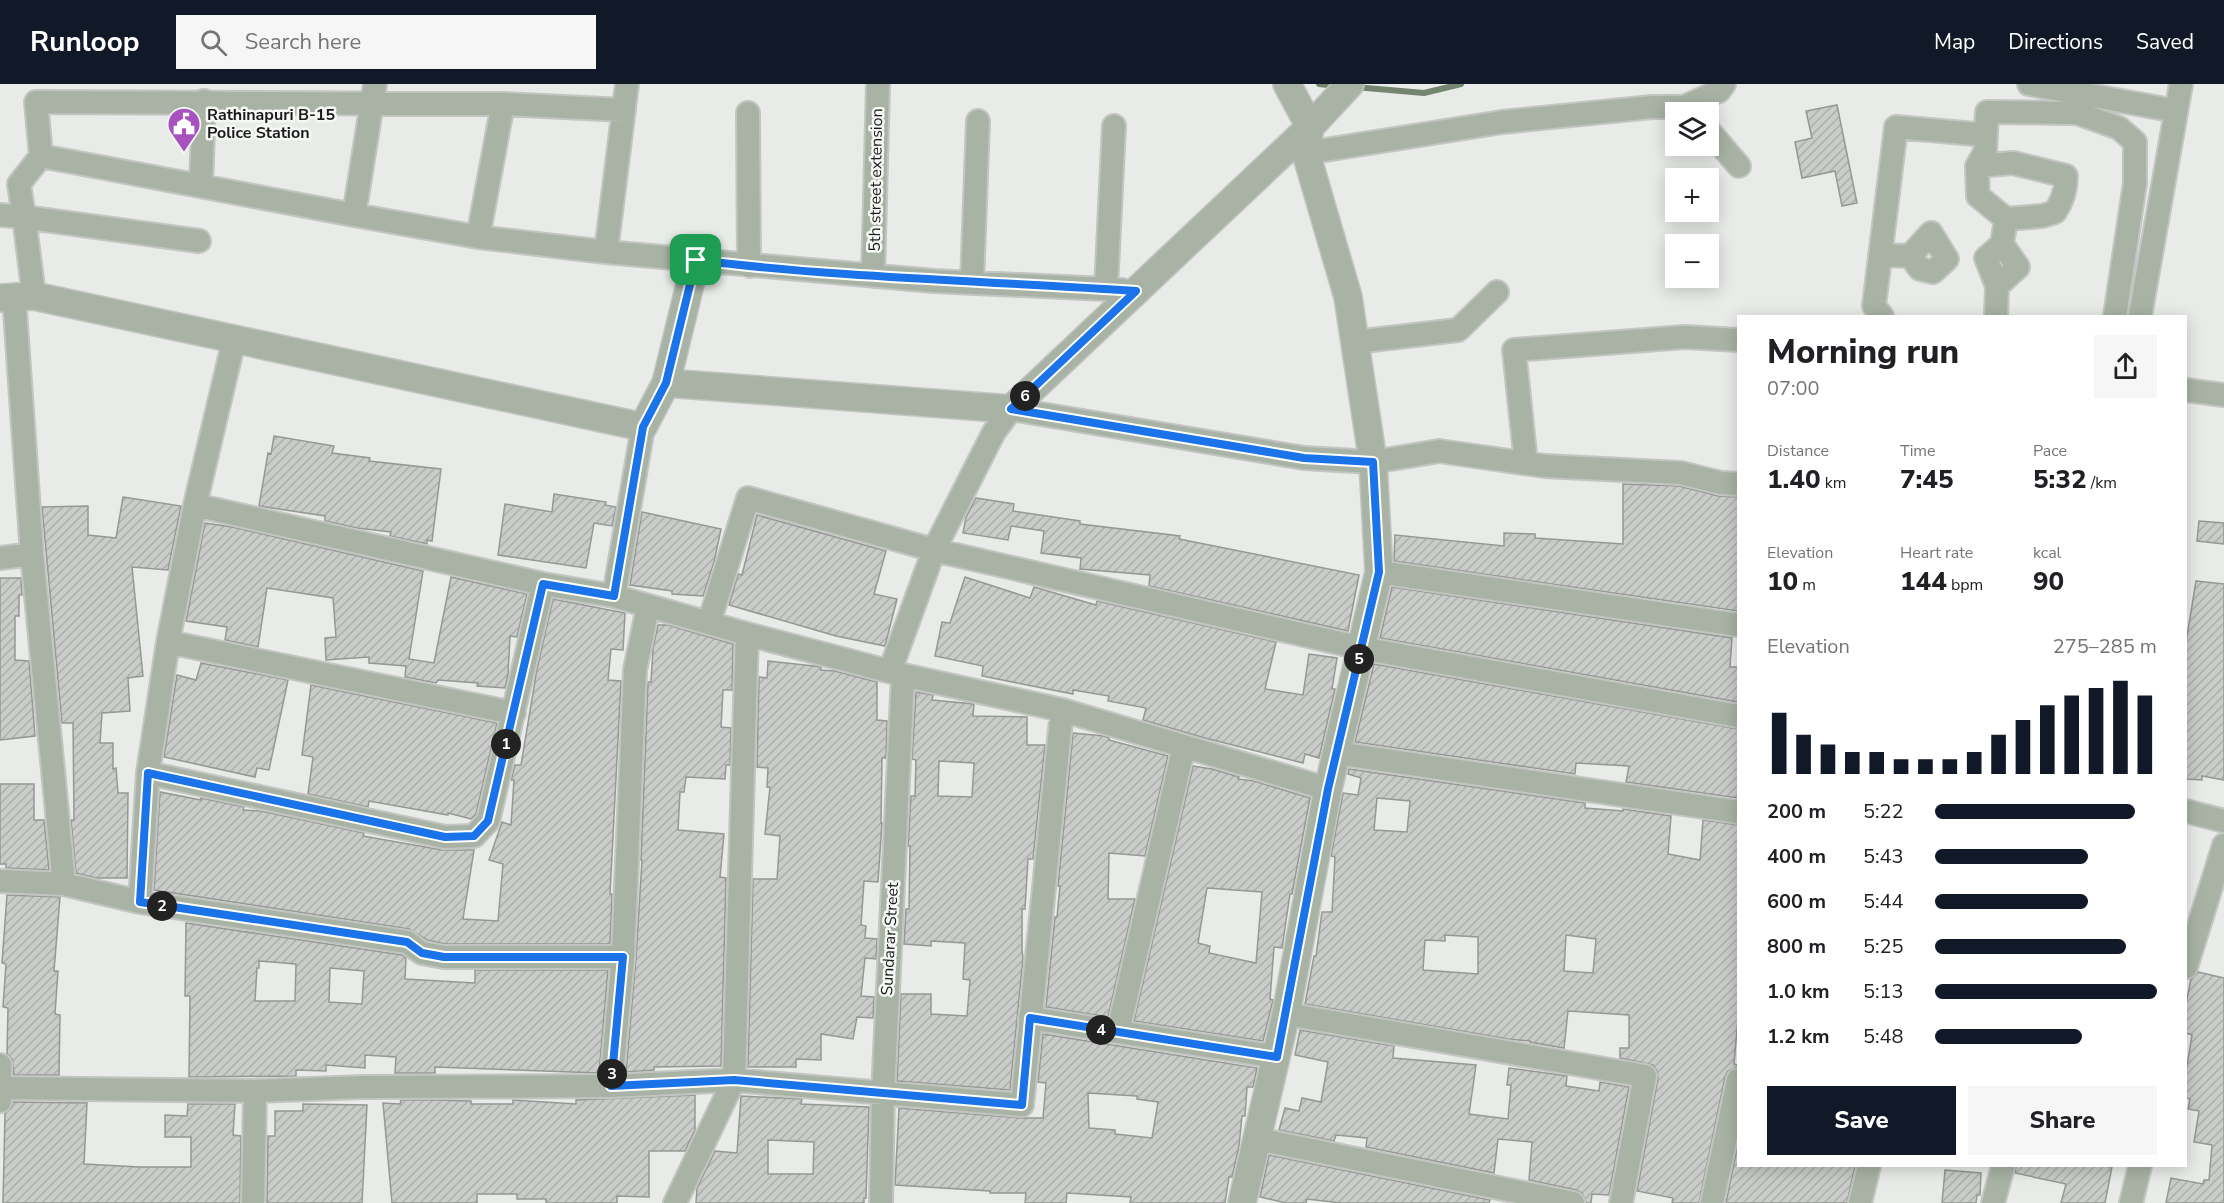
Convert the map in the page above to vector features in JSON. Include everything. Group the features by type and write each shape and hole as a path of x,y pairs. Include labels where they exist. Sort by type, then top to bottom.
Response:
{"street":[{"path":"606,252 627,84"},
{"name":"5th street extension","path":"873,276 878,84"},
{"path":"1242,1203 1286,1014 1328,789 1379,572 1373,462 1348,297 1306,153 1306,119 1287,84"},
{"path":"1700,102 1719,91 1724,84"},
{"path":"2029,84 2176,111"},
{"path":"2140,315 2181,84"},
{"path":"64,884 32,554 16,297 24,217 19,184 41,156 36,102 204,101 373,93 503,104 624,110"},
{"path":"354,215 373,93"},
{"path":"1011,409 1136,291 1306,119 1341,93"},
{"path":"201,186 204,101"},
{"path":"478,237 503,104"},
{"path":"1306,153 1502,122 1652,107 1665,108"},
{"path":"748,112 749,266"},
{"path":"1977,166 2013,163 2066,176 2066,188 2062,201 2055,212 2042,216 2006,219 1978,196 1977,166 1985,152 1987,112 2077,113 2119,128 2136,142 2135,183 2115,315"},
{"path":"972,283 978,121"},
{"path":"1106,289 1114,126"},
{"path":"1881,315 1874,306 1896,127 1986,135"},
{"path":"1719,143 1739,166"},
{"path":"41,156 478,237 749,266 972,283 1136,291"},
{"path":"0,215 199,241"},
{"path":"1996,315 1997,286 1986,258 2002,244 2006,219"},
{"path":"1880,255 1910,256"},
{"path":"614,596 643,427 666,383 696,260"},
{"path":"1355,342 1458,330 1497,292"},
{"path":"16,297 234,340 643,427"},
{"path":"1526,464 1514,350 1686,337 1737,340"},
{"path":"140,902 148,773 168,642 195,505 234,340"},
{"path":"666,383 1011,409 1304,458 1373,462 1439,451 1545,466 1681,473 1721,483 1737,484"},
{"path":"2187,390 2224,395"},
{"name":"Sundarar Street","path":"881,1203 897,673 934,550 994,432 1011,409"},
{"path":"709,623 748,498 934,550 1362,648 1737,717"},
{"path":"195,505 543,584 614,596 897,673 1062,710 1328,789"},
{"path":"0,558 32,554"},
{"path":"1379,572 1737,626"},
{"path":"148,773 445,837 474,836 488,821 543,584"},
{"path":"611,1086 623,957 635,670 648,606"},
{"path":"675,1203 734,1080 747,634"},
{"path":"168,642 514,713"},
{"path":"0,1088 255,1091 364,1087 611,1086 734,1080 1022,1105 1062,710"},
{"path":"1118,1032 1184,746"},
{"path":"1336,753 1737,812"},
{"path":"2187,811 2224,821"},
{"path":"2187,964 2224,845"},
{"path":"0,881 64,884 140,902 407,942 422,953 444,957 623,957"},
{"path":"1286,1014 1645,1076 1621,1203"},
{"path":"1030,1018 1277,1057"},
{"path":"0,1065 0,1101"},
{"path":"1712,1203 1737,1085"},
{"path":"253,1203 255,1091"},
{"path":"1257,1139 1573,1203"},
{"path":"1860,1203 1869,1167"},
{"path":"1993,1203 2003,1167"},
{"path":"2131,1203 2140,1167"}],"building":[{"path":"1837,105 1857,203 1842,206 1835,171 1802,178 1795,142 1812,138 1806,111"},
{"path":"274,436 334,446 332,453 370,458 369,461 441,469 432,541 427,540 427,544 390,536 391,532 325,521 325,516 259,506 268,453 271,454"},
{"path":"1623,484 1679,486 1718,496 1737,497 1737,611 1394,561 1395,535 1504,546 1504,533 1535,534 1535,538 1623,544"},
{"path":"554,494 606,502 605,505 616,507 612,526 594,523 586,568 498,555 505,504 552,512"},
{"path":"123,497 181,506 168,570 132,567 143,676 128,678 130,711 102,713 100,743 113,743 113,769 116,768 118,793 128,793 127,878 96,878 76,873 71,820 74,820 73,723 62,723 42,507 88,506 88,535 116,538"},
{"path":"976,498 1014,504 1013,511 1080,521 1080,524 1180,536 1179,539 1359,575 1348,631 1149,586 1150,575 1080,569 1081,558 1041,553 1044,531 1011,526 1008,540 963,533 966,517"},
{"path":"642,512 721,529 714,562 703,596 672,594 672,591 630,585"},
{"path":"757,515 886,551 874,594 897,599 885,646 836,636 729,605 738,574 742,575"},
{"path":"2199,521 2224,523 2224,544 2197,541"},
{"path":"205,523 232,527 423,571 409,659 434,663 451,577 527,594 517,637 510,636 505,688 438,680 436,683 405,677 406,666 369,663 369,657 326,660 325,638 336,637 333,598 267,588 258,647 225,640 227,627 186,621"},
{"path":"965,577 1030,598 1034,587 1096,605 1097,601 1276,642 1265,689 1303,695 1309,654 1337,658 1332,689 1335,689 1319,758 1305,754 1303,763 1205,738 1143,720 1146,708 1108,701 1109,696 1073,690 1073,694 982,676 983,666 935,656 942,622 950,623"},
{"path":"0,578 21,578 22,595 19,595 19,616 15,616 15,660 29,661 35,736 0,740"},
{"path":"2196,581 2224,584 2224,780 2202,776 2202,780 2187,779 2187,636"},
{"path":"1392,587 1732,638 1730,667 1737,667 1737,702 1380,638"},
{"path":"553,599 625,613 623,650 611,649 608,680 621,681 610,894 612,894 610,944 445,944 427,940 409,929 154,890 160,792 201,800 201,798 244,807 243,810 261,811 364,833 363,836 442,850 474,850 463,919 498,921 503,864 489,860 502,822 511,825 514,780 511,780 515,765 521,765 537,669"},
{"path":"658,625 668,625 733,644 732,690 723,690 721,727 731,728 730,765 726,765 725,779 686,777 684,792 680,792 678,830 724,834 720,877 726,878 721,1066 654,1067 654,1070 626,1072 642,860 648,682 651,682 653,648"},
{"path":"768,661 821,667 821,670 835,671 877,682 877,720 887,721 886,758 882,758 882,823 878,882 864,881 861,925 866,926 865,938 877,939 876,959 865,958 861,996 874,997 873,1018 857,1017 853,1039 821,1034 821,1060 796,1059 796,1067 748,1067 753,879 777,879 780,836 765,834 770,787 767,787 768,768 757,767 759,677 767,678"},
{"path":"201,663 288,680 269,770 257,768 255,777 164,757 177,675 196,680"},
{"path":"1374,664 1737,729 1737,798 1626,782 1629,766 1576,763 1575,774 1355,742"},
{"path":"311,685 497,723 476,814 471,819 448,813 448,815 369,801 368,807 308,794 313,757 302,755"},
{"path":"916,692 933,695 932,700 974,704 973,716 1027,717 1027,745 1045,745 1033,859 1028,859 1025,909 1022,909 1023,958 1010,1090 897,1081 901,994 931,994 931,1014 967,1016 970,980 963,979 965,943 931,941 931,946 904,944 906,909 909,909 910,846 908,846 911,796 915,796 916,760 912,759","holes":["939,761 974,763 972,797 938,796"]},
{"path":"1073,733 1104,736 1109,740 1168,756 1145,856 1109,853 1108,899 1135,899 1108,1017 1046,1007 1055,917 1057,917"},
{"path":"1193,766 1212,769 1239,777 1238,779 1254,781 1310,798 1292,894 1290,894 1282,948 1274,947 1270,999 1273,1000 1263,1041 1134,1021","holes":["1207,888 1262,892 1256,963 1209,953 1210,946 1198,943"]},
{"path":"1349,769 1585,803 1585,808 1623,811 1623,809 1671,816 1668,854 1700,860 1703,820 1737,825 1737,1030 1734,1064 1737,1067 1728,1071 1725,1077 1699,1203 1672,1203 1673,1198 1637,1191 1658,1078 1653,1065 1620,1058 1620,1048 1629,1048 1629,1015 1568,1011 1564,1048 1305,1004 1314,956 1316,956 1322,912 1332,912 1335,857 1331,856 1343,793 1358,795 1361,778 1348,774","holes":["1377,798 1410,801 1407,832 1374,830","1445,935 1478,937 1478,974 1423,970 1425,940 1445,941","1566,935 1596,939 1593,973 1564,971"]},
{"path":"0,784 34,784 34,820 44,820 49,870 6,868 6,864 0,864"},
{"path":"7,895 60,897 54,971 58,971 55,1014 60,1015 59,1075 14,1075 12,1059 7,1054 8,1008 3,1007 6,964 2,963"},
{"path":"186,923 402,955 406,958 405,979 475,983 475,970 608,970 599,1073 435,1067 435,1073 395,1073 396,1057 365,1055 365,1068 326,1065 326,1071 296,1070 296,1076 189,1077 190,996 185,996","holes":["259,961 296,964 295,1001 255,1001","330,968 364,971 362,1004 329,1002"]},
{"path":"2198,972 2224,978 2224,1203 2166,1203 2171,1178 2203,1184 2204,1180 2209,1180 2212,1145 2194,1142 2199,1111 2188,1109 2190,1099 2187,1098 2187,1066 2192,1035 2187,1033 2187,998 2191,979"},
{"path":"1300,1030 1394,1046 1393,1058 1476,1065 1469,1114 1508,1119 1511,1085 1507,1085 1509,1068 1567,1076 1566,1086 1599,1091 1600,1082 1629,1087 1609,1195 1592,1194 1591,1203 1586,1203 1582,1193 1576,1190 1529,1180 1532,1142 1498,1139 1494,1173 1366,1147 1367,1138 1336,1135 1334,1141 1279,1130 1285,1108 1299,1111 1302,1098 1321,1102 1328,1062 1295,1055"},
{"path":"1043,1034 1257,1068 1253,1087 1247,1087 1245,1116 1242,1116 1239,1146 1232,1177 1229,1177 1225,1203 1130,1203 1131,1197 1067,1193 1066,1203 1025,1203 1026,1193 990,1193 990,1191 895,1185 899,1108 1043,1118 1046,1083 1038,1082","holes":["1088,1093 1137,1096 1137,1099 1158,1102 1152,1138 1115,1134 1115,1130 1089,1128"]},
{"path":"695,1095 695,1130 685,1151 649,1151 649,1197 617,1196 617,1203 546,1203 546,1199 517,1199 517,1194 477,1194 477,1203 392,1203 383,1103 400,1104 401,1100 434,1100 471,1101 471,1104 513,1104 513,1100 576,1104 576,1100"},
{"path":"741,1096 802,1099 801,1104 869,1107 864,1203 696,1203 697,1188 715,1151 737,1153","holes":["768,1140 814,1142 813,1174 768,1174"]},
{"path":"13,1102 87,1103 84,1164 140,1167 191,1167 191,1137 165,1137 165,1115 187,1116 188,1104 235,1104 233,1135 241,1136 240,1203 3,1203 5,1113 11,1108"},
{"path":"303,1104 367,1105 362,1203 267,1203 268,1136 275,1136 275,1111 303,1111"},
{"path":"1737,1148 1737,1167 1855,1167 1847,1203 1726,1203"},
{"path":"1269,1155 1490,1200 1489,1203 1341,1203 1307,1199 1306,1203 1286,1203 1260,1197"},
{"path":"2016,1167 2112,1167 2105,1203 2061,1203 2066,1184 2015,1173"},
{"path":"1945,1170 1981,1173 1980,1195 1977,1195 1976,1203 1942,1203"}],"waterway":[{"path":"1319,84 1336,86"},
{"path":"1355,87 1424,93 1461,84"}],"place":[{"name":"Rathinapuri B-15 Police Station","path":"184,153"}],"route":[{"path":"696,260 934,281 1136,291 1011,409 1304,458 1373,462 1379,572 1328,789 1277,1057 1030,1018 1022,1105 734,1080 611,1086 623,957 463,959 444,957 422,953 407,942 140,902 148,773 445,837 474,836 488,821 543,584 614,596 643,427 666,383 696,260"}]}
